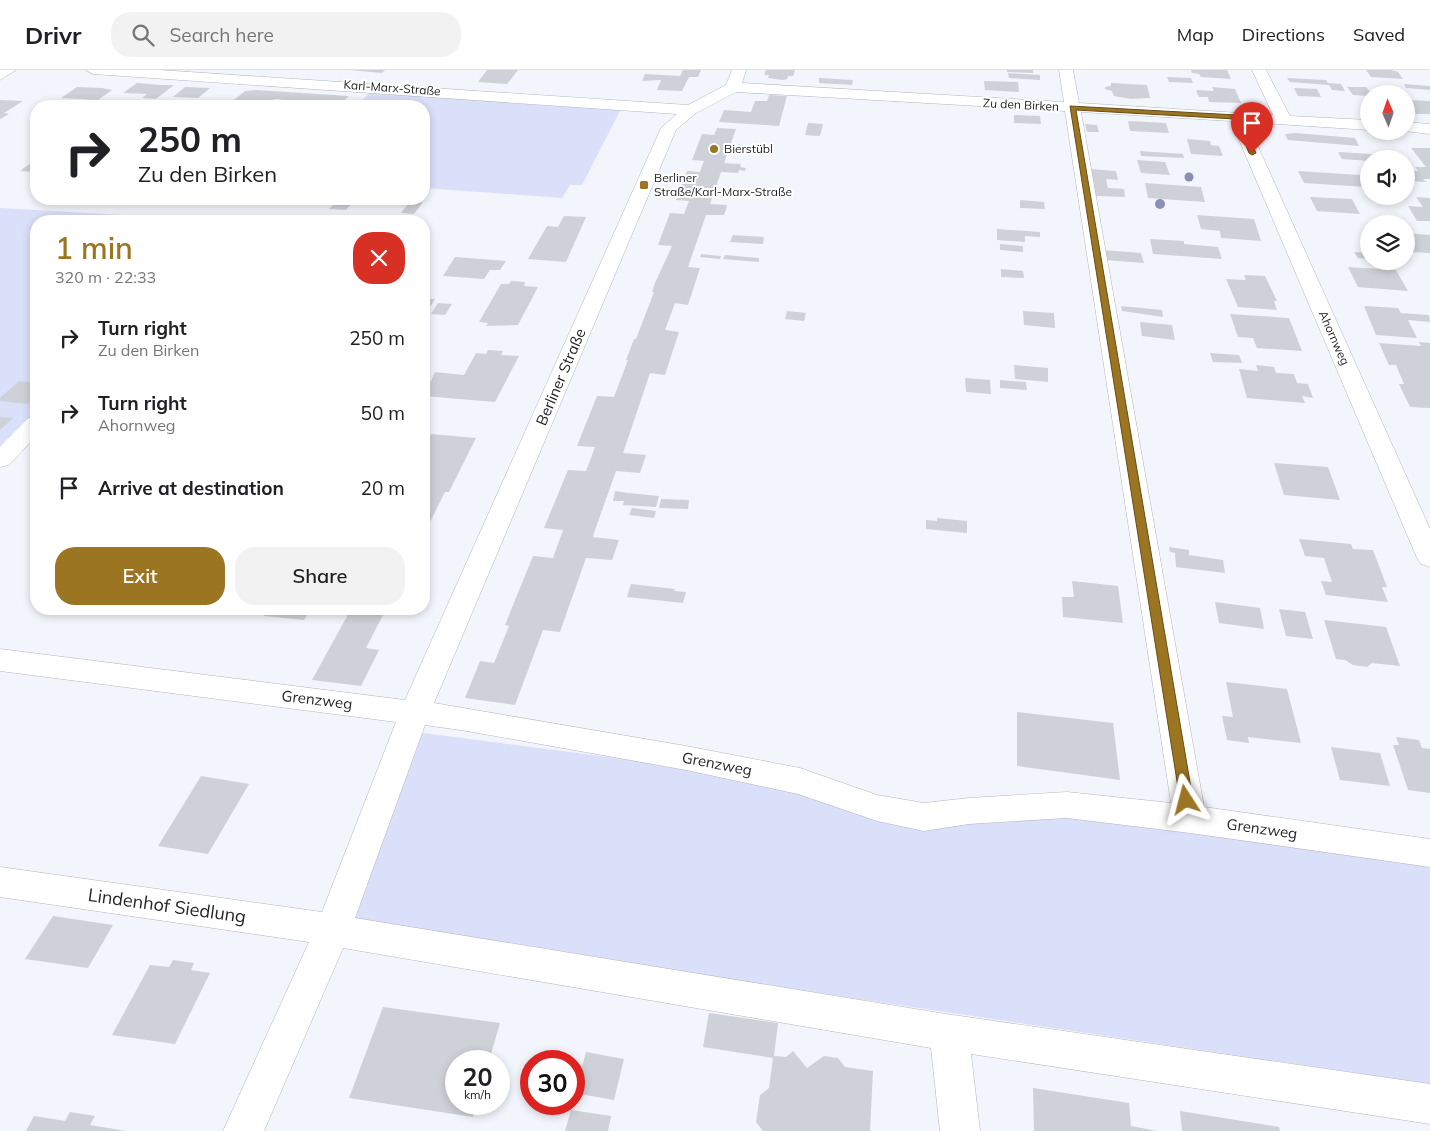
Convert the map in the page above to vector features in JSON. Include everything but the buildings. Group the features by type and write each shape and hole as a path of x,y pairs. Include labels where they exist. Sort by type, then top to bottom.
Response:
{"street":[{"path":"0,76 9,70"},
{"name":"Karl-Marx-Straße","path":"93,70 691,110"},
{"path":"733,87 739,70"},
{"path":"1066,70 1190,819"},
{"path":"1259,70 1284,120"},
{"name":"Berliner Straße","path":"415,712 669,128 691,110 733,87"},
{"name":"Zu den Birken","path":"733,87 1360,124"},
{"name":"Ahornweg","path":"1237,117 1430,558"},
{"path":"1415,128 1430,129"},
{"path":"0,460 30,429"},
{"name":"Grenzweg","path":"0,660 467,719 686,758 790,779 877,808 924,818 969,811 1067,805 1190,819 1430,853"},
{"path":"244,1131 333,930 415,712"},
{"name":"Lindenhof Siedlung","path":"0,882 333,930"},
{"path":"333,930 946,1032 1430,1104"},
{"path":"946,1032 953,1061 960,1131"}],"shaded area":[{"path":"370,92 621,109 582,185 570,185 562,198 430,188 430,100 363,100"},
{"path":"0,208 123,215 30,215 30,417 0,447"},
{"path":"408,731 692,768 787,789 1034,816 1098,818 1430,861 1430,1084 334,921"}],"place":[{"name":"Bierstübl","path":"714,149"},
{"name":"Berliner Straße/Karl-Marx-Straße","path":"644,185"}],"route":[{"path":"1186,800 1072,108 1237,117 1252,153"}]}
